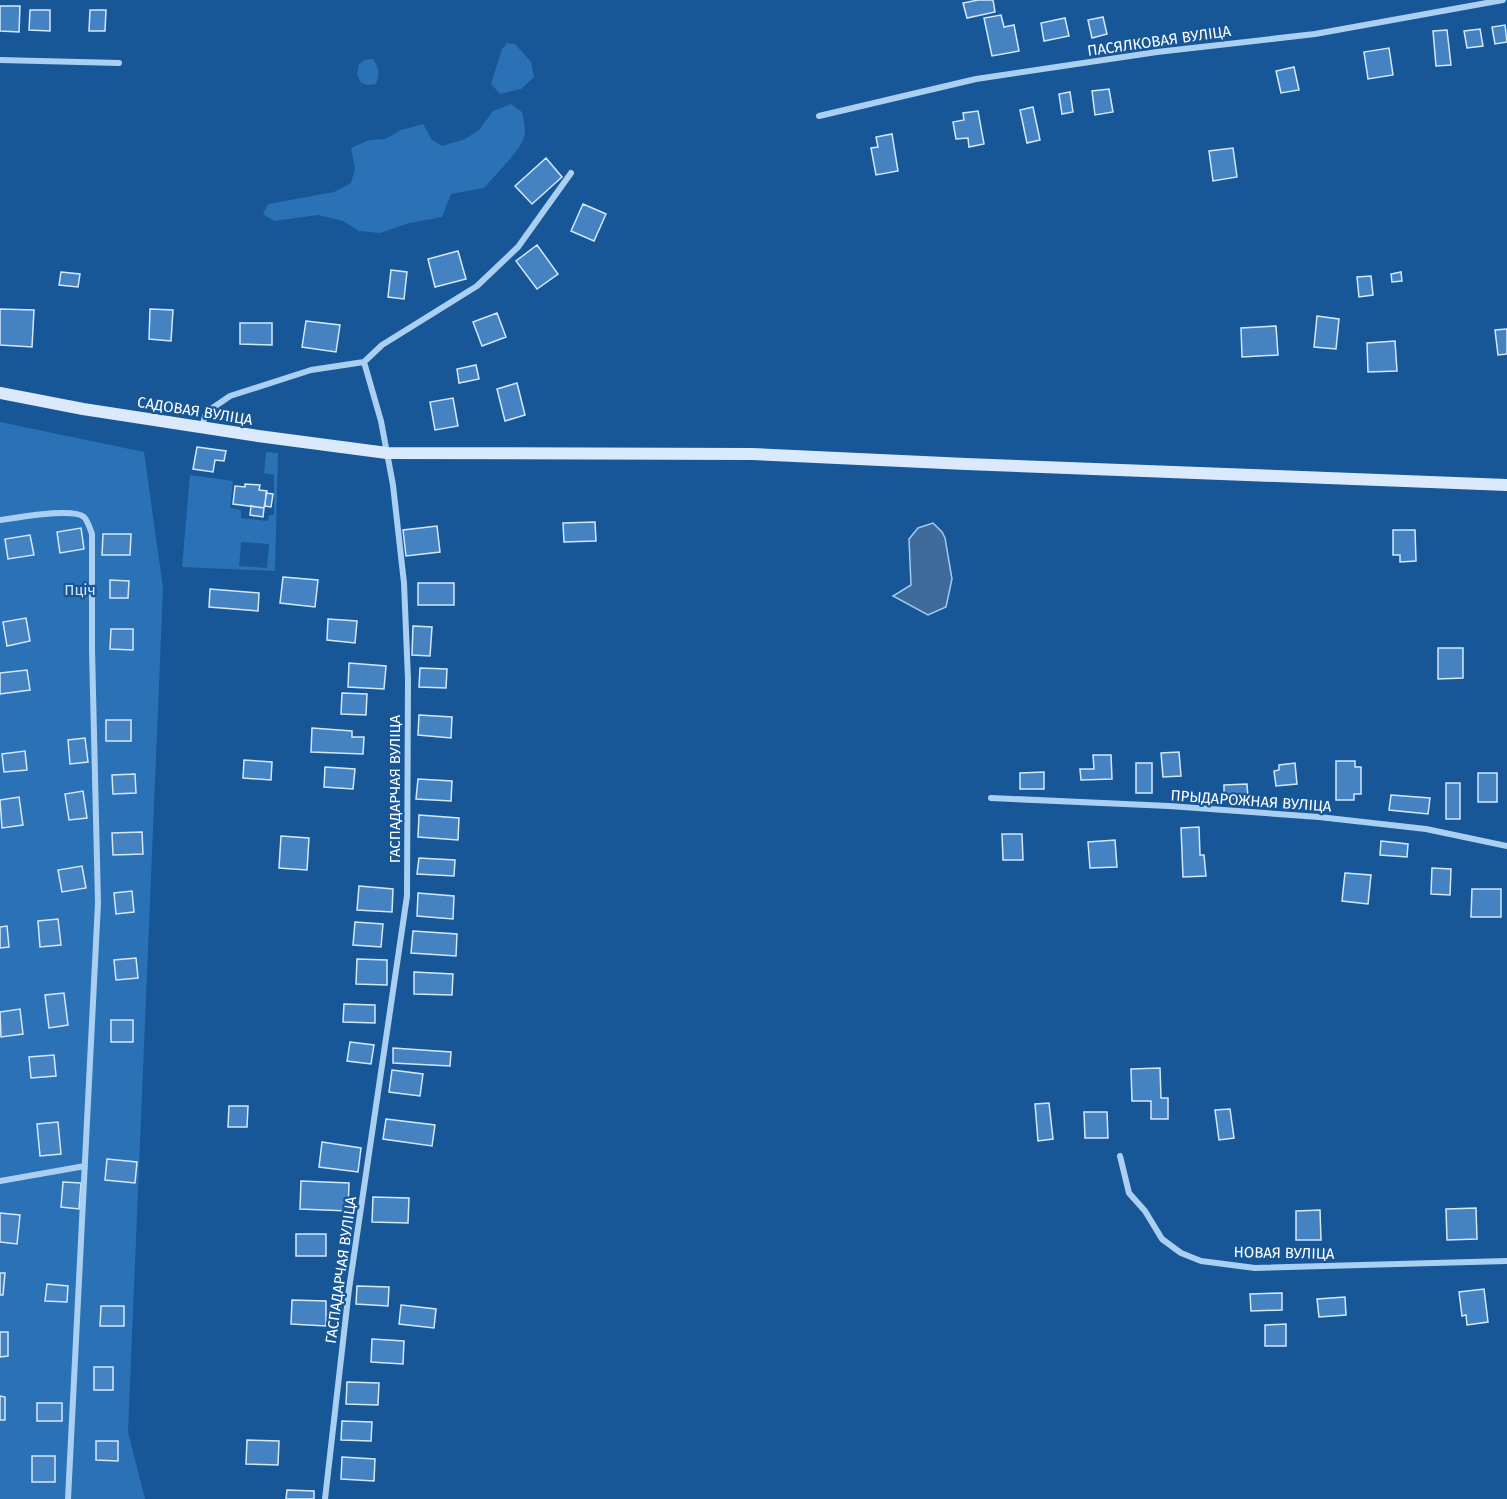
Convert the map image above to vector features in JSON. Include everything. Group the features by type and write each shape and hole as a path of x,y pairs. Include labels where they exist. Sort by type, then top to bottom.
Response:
{"street":[{"name":"ПАСЯЛКОВАЯ ВУЛІЦА","path":"819,116 976,80 1157,52 1315,34 1503,0"},
{"path":"0,60 119,63"},
{"path":"202,427 205,416 211,409 230,396 311,370 364,362 382,345 477,286 518,247 571,173"},
{"name":"ГАСПАДАРЧАЯ ВУЛІЦА","path":"325,1499 349,1289 407,896 408,679 404,594 393,485 381,421 364,362"},
{"name":"САДОВАЯ ВУЛІЦА","path":"0,393 83,409 387,453 752,454 1507,485"},
{"path":"0,520 66,512 78,513 86,518 92,534 92,649 98,903 68,1499"},
{"name":"ПРЫДАРОЖНАЯ ВУЛІЦА","path":"991,798 1169,806 1320,817 1426,829 1507,846"},
{"name":"НОВАЯ ВУЛІЦА","path":"1120,1156 1129,1193 1145,1211 1162,1239 1181,1253 1201,1262 1255,1268 1507,1261"},
{"path":"0,1181 85,1166"}],"green space":[{"path":"507,43 515,44 531,62 534,77 521,89 500,94 491,84 502,49"},
{"path":"373,59 378,71 376,84 361,83 357,74 359,64"},
{"path":"511,104 522,112 524,119 525,133 520,146 484,188 451,194 442,217 409,223 380,233 359,231 343,221 318,215 274,221 263,214 268,204 334,192 351,183 355,168 351,148 369,140 385,139 401,130 423,124 432,140 442,146 465,139 479,130 493,111"},
{"name":"Пціч","path":"0,422 144,452 163,588 128,1432 145,1499 0,1499"},
{"path":"266,452 278,453 275,571 182,567 190,475 233,481 230,508 241,510 241,518 268,521 269,515 274,515 274,475 264,473","holes":["241,542 269,544 267,568 239,566"]}],"shaded area":[{"path":"933,523 945,538 952,579 946,607 928,615 893,596 911,585 909,539 918,528"}],"building":[{"path":"993,0 995,12 967,18 963,3"},
{"path":"0,6 20,6 19,32 0,31"},
{"path":"30,10 50,10 50,31 29,30"},
{"path":"90,10 106,10 105,31 89,31"},
{"path":"1001,15 1004,27 1014,25 1019,51 992,56 984,18"},
{"path":"1103,17 1107,34 1092,38 1088,20"},
{"path":"1065,18 1069,36 1044,41 1041,23"},
{"path":"1505,25 1507,42 1495,44 1492,27"},
{"path":"1480,29 1483,46 1467,48 1464,31"},
{"path":"1447,30 1451,65 1436,66 1433,31"},
{"path":"1389,48 1393,75 1368,79 1364,52"},
{"path":"1294,67 1299,90 1281,93 1276,71"},
{"path":"1109,89 1113,112 1095,115 1092,91"},
{"path":"1070,92 1073,112 1062,114 1059,94"},
{"path":"1033,107 1040,140 1027,143 1020,110"},
{"path":"978,111 984,144 969,147 968,138 956,139 953,122 964,120 963,113"},
{"path":"892,134 898,171 876,175 871,148 878,147 876,137"},
{"path":"1233,148 1237,177 1213,181 1209,151"},
{"path":"546,158 562,177 532,204 515,186"},
{"path":"583,204 606,214 594,241 571,231"},
{"path":"537,245 558,274 537,289 516,261"},
{"path":"458,251 466,279 435,287 428,259"},
{"path":"391,270 407,272 404,299 388,297"},
{"path":"61,272 80,274 78,287 59,285"},
{"path":"1401,272 1402,281 1392,282 1391,274"},
{"path":"1371,276 1373,295 1359,297 1357,277"},
{"path":"0,309 34,310 32,347 0,345"},
{"path":"150,309 173,310 171,341 149,339"},
{"path":"497,313 506,337 482,346 473,322"},
{"path":"1317,316 1339,319 1336,349 1314,347"},
{"path":"306,321 340,325 336,352 302,347"},
{"path":"240,323 272,323 272,345 240,344"},
{"path":"1276,326 1278,355 1242,357 1241,328"},
{"path":"1507,329 1507,354 1498,355 1495,330"},
{"path":"1395,341 1397,371 1368,372 1367,343"},
{"path":"476,365 479,379 459,383 457,369"},
{"path":"517,383 525,415 505,421 497,389"},
{"path":"453,398 458,426 435,430 430,402"},
{"path":"197,447 226,451 224,461 215,460 213,472 193,469"},
{"path":"245,484 260,485 259,490 267,491 264,508 233,504 235,486 245,487"},
{"path":"266,493 273,494 271,507 265,506"},
{"path":"251,506 264,508 263,517 250,515"},
{"path":"595,522 596,541 564,542 563,523"},
{"path":"437,526 440,552 406,556 403,530"},
{"path":"81,528 84,549 60,553 57,532"},
{"path":"1393,530 1415,530 1416,561 1400,562 1400,555 1393,555"},
{"path":"103,534 131,534 130,555 102,555"},
{"path":"30,535 34,555 8,559 5,539"},
{"path":"283,577 318,580 315,607 280,603"},
{"path":"110,580 129,581 128,598 110,598"},
{"path":"418,583 454,583 454,605 418,605"},
{"path":"210,589 259,593 258,611 209,607"},
{"path":"26,618 30,641 7,646 3,622"},
{"path":"328,619 357,621 355,643 327,640"},
{"path":"413,626 432,627 430,656 412,655"},
{"path":"111,629 133,629 133,650 110,649"},
{"path":"1438,648 1463,648 1463,678 1438,679"},
{"path":"349,663 386,666 384,689 348,687"},
{"path":"420,668 447,669 446,688 419,687"},
{"path":"27,670 30,690 0,694 0,673"},
{"path":"342,693 367,694 366,715 341,714"},
{"path":"419,715 452,717 451,738 418,735"},
{"path":"106,720 131,720 131,741 106,741"},
{"path":"312,728 352,731 352,737 364,737 363,754 311,752"},
{"path":"85,738 88,762 70,764 68,740"},
{"path":"25,751 27,770 4,772 2,754"},
{"path":"1179,752 1181,776 1163,777 1161,753"},
{"path":"1093,755 1111,755 1112,779 1081,780 1080,769 1094,769"},
{"path":"244,760 272,762 271,780 243,778"},
{"path":"1336,761 1355,761 1355,767 1361,767 1361,794 1354,794 1354,800 1336,800"},
{"path":"1136,763 1152,763 1152,793 1136,793"},
{"path":"1295,763 1297,784 1276,786 1274,771 1279,770 1279,765"},
{"path":"325,767 355,769 353,789 324,787"},
{"path":"1044,772 1044,789 1020,789 1020,773"},
{"path":"1478,773 1497,773 1497,802 1478,802"},
{"path":"135,774 136,793 113,794 112,775"},
{"path":"418,779 452,781 451,801 416,799"},
{"path":"1446,783 1460,783 1460,819 1446,819"},
{"path":"1247,784 1248,798 1224,799 1224,785"},
{"path":"83,791 87,818 69,820 65,794"},
{"path":"1391,795 1430,798 1428,814 1389,810"},
{"path":"19,797 23,825 2,828 0,800"},
{"path":"419,815 459,818 458,840 418,837"},
{"path":"1199,827 1200,855 1204,855 1206,876 1183,877 1181,828"},
{"path":"142,832 143,854 113,855 112,833"},
{"path":"1002,834 1022,834 1023,860 1003,860"},
{"path":"281,836 309,838 307,870 279,868"},
{"path":"1115,840 1117,867 1090,868 1088,842"},
{"path":"1381,841 1408,844 1407,857 1380,855"},
{"path":"419,858 455,860 454,876 417,874"},
{"path":"82,866 86,888 62,892 58,870"},
{"path":"1432,868 1451,869 1450,895 1431,894"},
{"path":"1345,873 1371,875 1368,904 1342,901"},
{"path":"359,886 393,889 392,912 357,910"},
{"path":"1472,889 1501,889 1501,917 1471,917"},
{"path":"132,891 134,912 116,914 114,893"},
{"path":"418,893 454,896 453,919 417,916"},
{"path":"58,919 61,945 40,947 38,921"},
{"path":"355,922 383,924 381,947 353,945"},
{"path":"7,926 9,947 0,948 0,927"},
{"path":"413,931 457,934 456,956 411,953"},
{"path":"136,958 138,978 116,980 114,960"},
{"path":"357,959 387,960 387,985 356,984"},
{"path":"414,972 453,974 452,995 414,994"},
{"path":"64,993 68,1025 49,1028 45,995"},
{"path":"344,1004 375,1005 375,1023 343,1022"},
{"path":"20,1009 23,1034 1,1037 0,1012"},
{"path":"111,1020 133,1020 133,1042 111,1042"},
{"path":"350,1042 374,1045 371,1064 347,1061"},
{"path":"393,1048 451,1052 450,1066 393,1063"},
{"path":"54,1055 56,1076 31,1078 29,1057"},
{"path":"1160,1068 1161,1098 1168,1098 1168,1119 1151,1119 1151,1101 1132,1101 1131,1069"},
{"path":"392,1070 423,1074 420,1096 389,1092"},
{"path":"1049,1103 1053,1139 1038,1141 1035,1104"},
{"path":"229,1106 248,1106 247,1127 228,1127"},
{"path":"1230,1109 1234,1138 1219,1140 1215,1110"},
{"path":"1084,1112 1107,1112 1108,1138 1085,1138"},
{"path":"386,1119 435,1125 432,1146 383,1139"},
{"path":"58,1122 61,1154 40,1156 37,1124"},
{"path":"322,1142 361,1148 358,1172 319,1167"},
{"path":"107,1159 137,1162 135,1183 105,1180"},
{"path":"301,1181 349,1183 348,1211 300,1209"},
{"path":"63,1182 81,1183 79,1209 61,1207"},
{"path":"373,1197 409,1198 408,1223 372,1222"},
{"path":"1476,1208 1477,1239 1447,1240 1446,1209"},
{"path":"1320,1210 1321,1240 1296,1240 1296,1211"},
{"path":"0,1213 20,1215 17,1244 0,1242"},
{"path":"296,1234 326,1234 326,1256 296,1256"},
{"path":"0,1273 5,1273 3,1295 0,1295"},
{"path":"47,1284 68,1286 67,1302 45,1301"},
{"path":"357,1286 389,1287 388,1306 356,1304"},
{"path":"1484,1289 1488,1322 1467,1325 1466,1315 1462,1316 1459,1292"},
{"path":"1282,1293 1282,1310 1251,1311 1250,1294"},
{"path":"1345,1297 1346,1315 1319,1317 1317,1299"},
{"path":"292,1300 326,1301 326,1326 291,1324"},
{"path":"401,1305 436,1309 434,1328 399,1324"},
{"path":"101,1306 124,1306 124,1326 100,1326"},
{"path":"1286,1324 1286,1346 1265,1346 1265,1325"},
{"path":"0,1332 8,1332 8,1356 0,1357"},
{"path":"372,1339 404,1341 403,1364 371,1362"},
{"path":"94,1367 113,1367 113,1390 94,1390"},
{"path":"347,1382 379,1383 378,1405 346,1404"},
{"path":"0,1396 5,1397 5,1420 0,1420"},
{"path":"37,1403 62,1403 62,1421 37,1421"},
{"path":"342,1421 372,1422 371,1441 341,1440"},
{"path":"247,1440 279,1441 278,1465 246,1464"},
{"path":"96,1441 118,1441 118,1461 96,1460"},
{"path":"32,1456 55,1456 55,1482 32,1482"},
{"path":"342,1457 375,1459 374,1481 341,1479"},
{"path":"287,1490 314,1491 314,1499 286,1499"}]}
